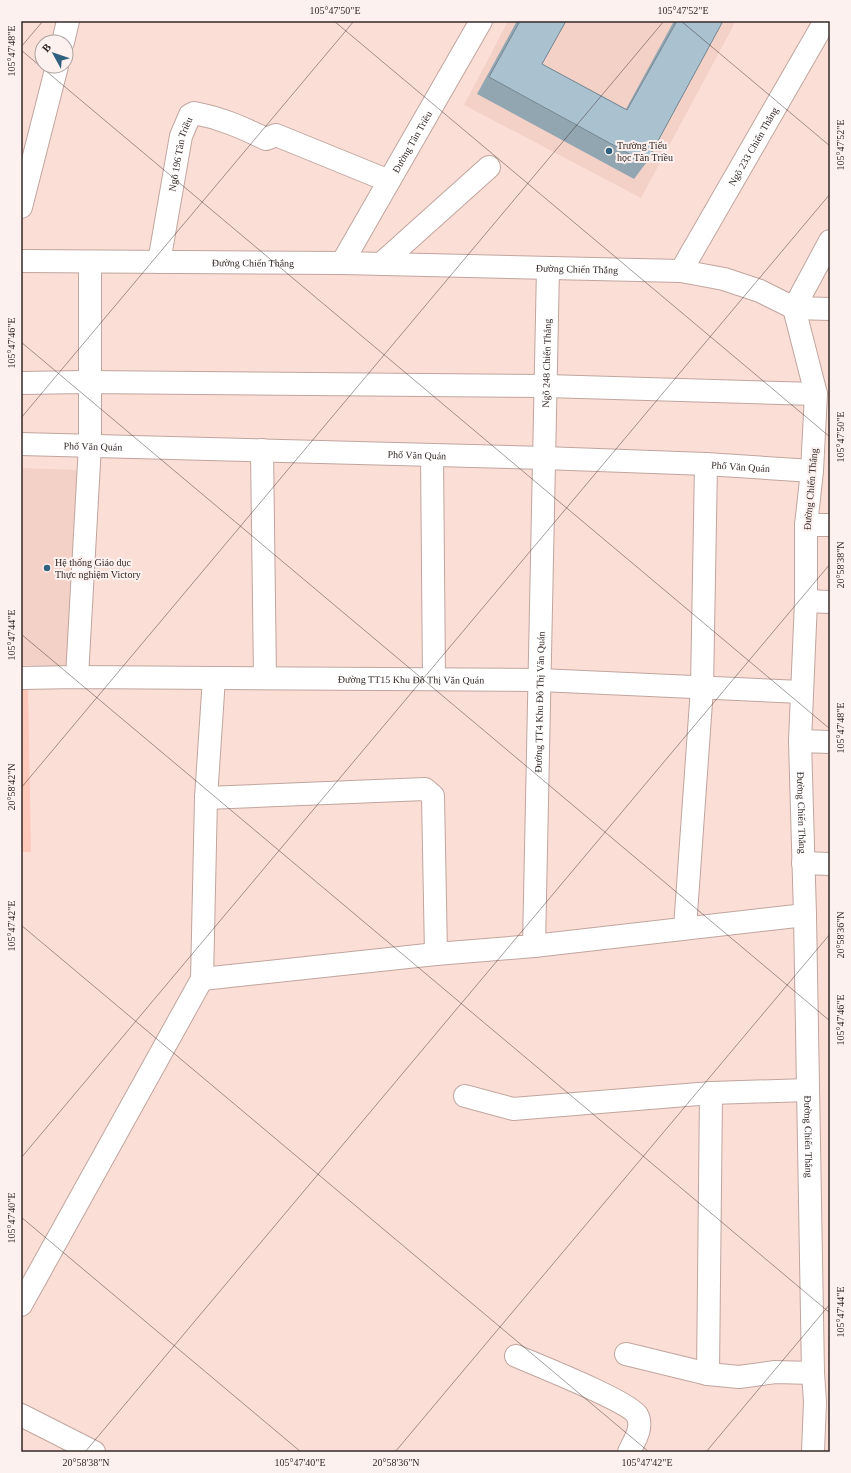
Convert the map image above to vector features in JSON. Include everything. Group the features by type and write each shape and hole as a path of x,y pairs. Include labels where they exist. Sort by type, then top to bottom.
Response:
{"street":[{"path":"65,34 68,21"},
{"name":"Đường Tân Triều","path":"342,263 481,21"},
{"name":"Ngõ 233 Chiến Thắng","path":"682,271 825,21"},
{"path":"21,207 55,74"},
{"name":"Ngõ 196 Tân Triều","path":"160,262 181,136 190,115 194,113 236,124 266,139 276,135 389,181"},
{"path":"381,264 489,167"},
{"path":"830,241 794,308 830,309"},
{"name":"Đường Chiến Thắng","path":"21,261 342,263 682,271 724,279 753,288 794,308 816,394 812,471 806,525 806,601 800,741 805,915 813,1374 823,1406 812,1452"},
{"path":"77,677 90,445 90,262"},
{"name":"Ngõ 248 Chiến Thắng","path":"544,458 547,386 548,268"},
{"path":"21,383 90,382 547,386 816,394"},
{"name":"Phố Văn Quán","path":"21,444 432,454 706,464 812,471"},
{"path":"262,450 265,678"},
{"path":"432,454 434,679"},
{"name":"Đường TT4 Khu Đô Thị Văn Quán","path":"534,946 544,458"},
{"path":"685,928 702,688 706,464"},
{"path":"806,525 830,525"},
{"path":"806,601 830,602"},
{"name":"Đường TT15 Khu Đô Thị Văn Quán","path":"21,678 77,677 540,680 801,692"},
{"path":"21,1305 202,979 206,798 214,678"},
{"path":"800,741 830,742"},
{"path":"206,798 425,789 433,796 436,954"},
{"path":"803,863 830,864"},
{"path":"202,979 436,954 534,946 805,915"},
{"path":"465,1096 513,1109 711,1093 808,1090"},
{"path":"708,1374 711,1093"},
{"path":"626,1354 708,1374 738,1377 775,1372 813,1374"},
{"path":"516,1356 605,1395 631,1409 637,1415 640,1429 629,1452"},
{"path":"21,1415 94,1452"}],"shaded area":[{"name":"Trường Tiểu học Tân Triều","path":"508,21 736,21 641,198 464,105"},
{"name":"Hệ thống Giáo dục Thực nghiệm Victory","path":"21,468 79,470 69,667 21,665"},
{"path":"21,681 28,681 31,852 21,852"}],"building":[{"path":"520,21 566,21 542,64 627,110 677,21 723,21 646,163 489,77"}],"place":[{"name":"Trường Tiểu học Tân Triều","path":"609,151"},
{"name":"Hệ thống Giáo dục Thực nghiệm Victory","path":"47,568"}]}
